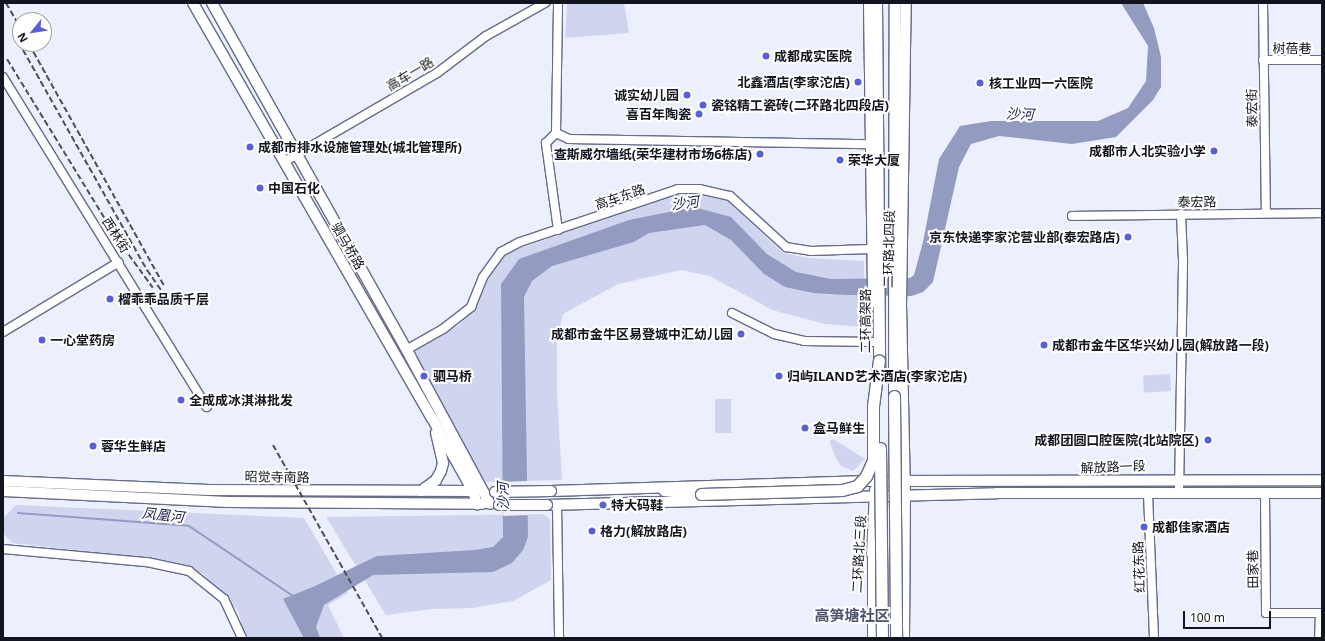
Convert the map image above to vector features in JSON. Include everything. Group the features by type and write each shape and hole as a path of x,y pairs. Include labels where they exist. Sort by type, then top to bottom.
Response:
{"highway":[{"name":"二环高架路","path":"876,3 882,638"},
{"path":"895,3 896,638"},
{"path":"895,50 902,28 902,3"},
{"path":"664,490 701,494 842,490 857,486 866,476 873,460 873,406 879,360"},
{"path":"873,546 873,638"}],"main road":[{"name":"驷马桥路","path":"193,3 432,418 473,491 477,504"},
{"name":"驷马桥路","path":"212,3 298,154 484,491 494,505"},
{"name":"二环路北四段","path":"869,3 875,495"},
{"name":"二环路北四段","path":"905,495 901,305 906,3"},
{"path":"421,491 436,480 443,463 432,418"},
{"name":"解放路一段","path":"664,490 875,481 1322,480"},
{"name":"昭觉寺南路","path":"3,481 209,490 495,492 664,490"},
{"name":"昭觉寺南路","path":"3,491 228,502 552,505"},
{"name":"解放路一段","path":"552,505 875,495 1322,493"},
{"name":"二环路北三段","path":"868,638 875,495"},
{"path":"904,638 905,495"}],"street":[{"name":"高车一路","path":"284,162 437,72 486,36 545,3"},
{"path":"558,3 556,133 546,143 558,230"},
{"name":"泰宏街","path":"1263,3 1266,214"},
{"name":"树蓓巷","path":"1263,60 1322,60"},
{"name":"西林街","path":"3,77 119,262 207,407"},
{"path":"556,133 569,139 870,144"},
{"name":"高车东路","path":"406,350 442,329 471,307 483,277 501,252 520,242 678,190 699,190 730,196 786,247 811,251 871,249"},
{"name":"泰宏路","path":"1072,216 1322,213"},
{"path":"1179,494 1183,268 1181,214"},
{"path":"3,332 119,262"},
{"path":"732,313 774,334 804,341 874,342"},
{"name":"田家巷","path":"1265,493 1266,613 1320,613 1319,638"},
{"name":"红花东路","path":"1148,494 1154,638"},
{"path":"552,505 559,638"},
{"path":"3,549 147,562 189,571 224,599 242,638"}],"shaded area":[{"path":"567,3 624,3 629,33 565,38"},
{"path":"689,192 726,200 783,253 808,258 864,261 864,327 825,324 772,310 710,276 681,270 618,284 563,314 557,341 557,394 562,480 485,482 411,351 458,326 472,312 496,263 510,252 675,194"},
{"path":"1170,374 1171,391 1144,392 1143,375"},
{"path":"715,399 731,399 731,433 715,433"},
{"path":"833,439 865,459 853,471 841,466 837,460 830,441"},
{"path":"16,505 304,518 348,593 328,605 344,638 245,638 238,611 203,574 167,561 12,543 4,534 3,518"},
{"path":"543,514 550,519 551,580 513,601 472,608 432,609 386,615 326,517"}],"water":[{"name":"沙河","path":"1121,3 1143,3 1154,28 1161,57 1161,87 1153,100 1116,137 1072,144 999,136 971,144 959,167 933,282 923,292 912,296 847,295 813,293 785,287 764,274 731,240 705,225 649,233 634,242 552,266 532,281 524,297 528,537 523,550 512,563 493,572 373,575 324,605 316,627 320,638 304,638 283,599 315,586 377,556 475,550 493,547 503,537 501,284 519,259 629,220 694,207 731,217 767,254 796,272 831,279 910,278 914,275 923,242 939,159 960,126 991,121 1098,121 1128,108 1146,81 1148,46"}],"pier":[{"path":"528,481 529,515 503,516 502,482"}],"waterway":[{"name":"凤凰河","path":"18,513 189,526 293,596"}],"railway":[{"path":"6,3 12,13"},
{"path":"24,52 147,270 169,301"},
{"path":"33,52 165,287"},
{"path":"7,59 118,240 153,288"},
{"path":"273,445 382,638"}],"place":[{"name":"成都成实医院","path":"766,56"},
{"name":"北鑫酒店(李家沱店)","path":"858,82"},
{"name":"核工业四一六医院","path":"980,83"},
{"name":"诚实幼儿园","path":"687,95"},
{"name":"瓷铭精工瓷砖(二环路北四段店)","path":"703,105"},
{"name":"喜百年陶瓷","path":"699,114"},
{"name":"成都市排水设施管理处(城北管理所)","path":"250,147"},
{"name":"成都市人北实验小学","path":"1214,151"},
{"name":"查斯威尔墙纸(荣华建材市场6栋店)","path":"760,154"},
{"name":"荣华大厦","path":"840,160"},
{"name":"中国石化","path":"260,188"},
{"name":"京东快递李家沱营业部(泰宏路店)","path":"1128,237"},
{"name":"榴乖乖品质千层","path":"110,299"},
{"name":"成都市金牛区易登城中汇幼儿园","path":"741,334"},
{"name":"一心堂药房","path":"42,340"},
{"name":"成都市金牛区华兴幼儿园(解放路一段)","path":"1044,345"},
{"name":"驷马桥","path":"424,376"},
{"name":"归屿ILAND艺术酒店(李家沱店)","path":"779,376"},
{"name":"全成成冰淇淋批发","path":"181,400"},
{"name":"盒马鲜生","path":"805,428"},
{"name":"成都团圆口腔医院(北站院区)","path":"1208,440"},
{"name":"蓉华生鲜店","path":"93,446"},
{"name":"特大码鞋","path":"603,505"},
{"name":"成都佳家酒店","path":"1144,527"},
{"name":"格力(解放路店)","path":"592,531"}],"district":[{"name":"高笋塘社区","path":"852,616"}]}
